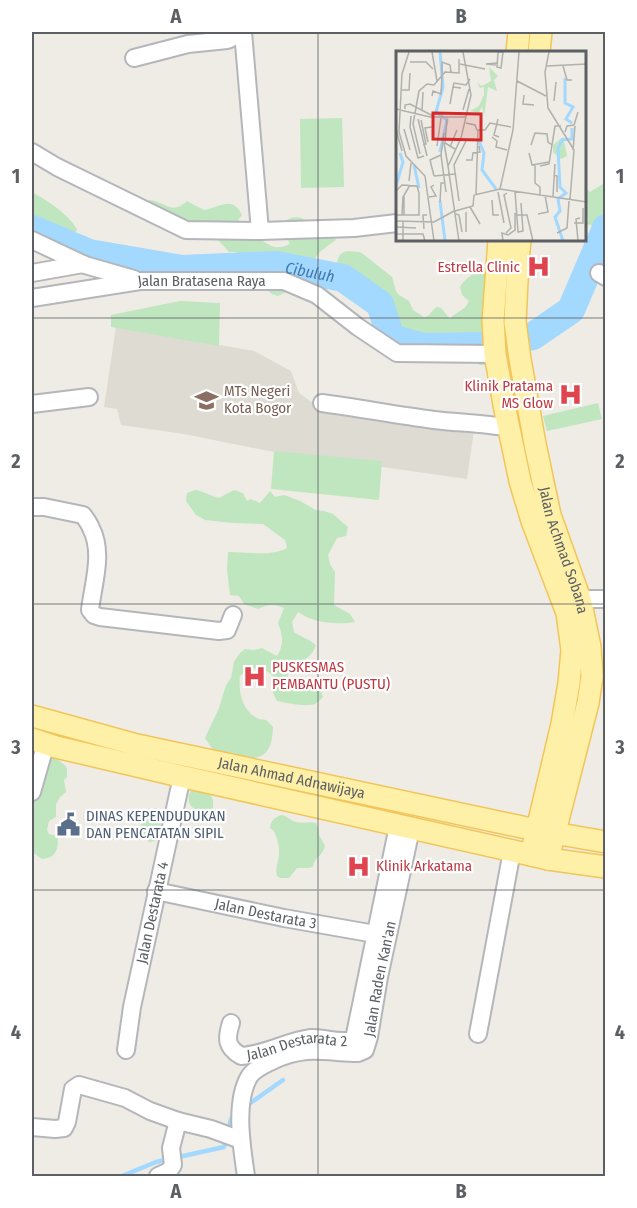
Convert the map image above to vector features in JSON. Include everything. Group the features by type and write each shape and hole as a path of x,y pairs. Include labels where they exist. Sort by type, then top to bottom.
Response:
{"main road":[{"path":"517,51 519,32"},
{"path":"539,51 541,32"},
{"name":"Jalan Achmad Sobana","path":"499,242 493,321 495,351 508,428 519,481 567,613 572,650 562,724 552,767 545,832"},
{"name":"Jalan Achmad Sobana","path":"520,242 515,322 520,359 550,514 580,599 590,647 592,677 588,703 545,832"},
{"name":"Jalan Ahmad Adnawijaya","path":"32,716 137,745 545,832 606,842"},
{"name":"Jalan Ahmad Adnawijaya","path":"39,741 180,777 530,855 606,867"},
{"path":"530,855 545,832"}],"street":[{"path":"134,58 188,44 227,40 232,36 232,32"},
{"path":"243,32 260,231"},
{"path":"32,152 57,167 186,230 260,231 354,228 396,223"},
{"path":"32,240 83,264 140,281"},
{"path":"32,273 83,264"},
{"name":"Jalan Bratasena Raya","path":"32,298 140,281 284,281 317,295 358,327 398,353 495,351"},
{"path":"32,404 89,397"},
{"path":"322,403 433,420 488,424 508,428"},
{"path":"32,507 44,507 83,515 92,529 97,562 90,610 94,615 219,631 227,630 233,615"},
{"path":"580,599 606,599"},
{"path":"32,792 39,741"},
{"name":"Jalan Destarata 4","path":"126,1050 132,1007 180,777"},
{"name":"Jalan Destarata 2","path":"231,1023 227,1042 236,1053 242,1056 310,1038 345,1042 354,1039 375,934 405,827"},
{"name":"Jalan Raden Kan'an","path":"246,1176 236,1138 243,1092 250,1075 279,1058 306,1051 358,1053 365,1050 405,827"},
{"path":"478,1034 530,855"},
{"name":"Jalan Destarata 3","path":"156,891 284,918 375,934"},
{"path":"32,1127 64,1128 73,1089 79,1085 125,1098 150,1111 236,1138"},
{"path":"158,1176 170,1171 173,1165 172,1154 178,1120"}],"shaded area":[{"name":"MTs Negeri Kota Bogor","path":"116,327 254,351 291,371 299,393 317,406 474,430 467,479 269,451 184,434 121,425 117,409 104,407"}],"green space":[{"path":"342,118 344,187 301,188 300,119"},
{"path":"603,184 606,187 605,231 586,224 588,220 586,188 590,192"},
{"path":"32,192 68,217 77,229 73,239 69,242 32,241"},
{"path":"149,200 172,208 187,201 204,210 226,204 235,205 242,215 238,220 262,240 275,247 290,244 285,235 284,222 295,217 332,234 336,240 319,253 308,270 289,265 285,271 295,279 290,290 278,296 226,274 233,264 239,263 240,257 236,252 229,252 217,239 203,240 184,235 177,216 145,204"},
{"path":"605,239 605,287 603,287 588,273 587,267 592,250"},
{"path":"347,251 360,252 392,277 399,295 409,301 413,310 424,317 436,307 441,308 450,319 469,301 462,295 460,287 465,280 476,273 488,276 486,339 476,349 490,365 480,365 440,348 432,341 418,342 414,345 417,354 384,337 387,320 379,317 382,309 375,304 374,300 361,294 368,279 351,278 337,268 339,257"},
{"path":"180,301 220,303 219,346 111,327 111,315"},
{"path":"598,403 602,419 547,431 543,416"},
{"path":"274,451 382,461 379,500 271,489"},
{"path":"195,490 219,498 234,490 243,493 247,501 251,499 260,503 270,491 275,497 284,495 316,510 333,514 348,527 346,536 337,538 328,555 335,572 334,605 350,614 355,622 325,622 311,619 298,612 292,622 294,632 316,645 308,657 287,668 288,678 320,688 323,697 311,705 277,701 273,693 273,676 269,672 256,668 240,676 241,694 248,710 252,715 266,720 273,727 268,750 255,758 215,753 205,738 239,654 245,649 262,648 277,656 282,640 278,623 284,608 271,605 258,609 244,604 239,596 230,595 228,552 266,553 287,548 285,540 263,524 205,520 196,515 186,501 187,493"},
{"path":"48,757 56,759 67,768 67,777 64,780 66,792 56,804 56,817 49,821 47,830 49,834 57,836 57,849 50,857 42,859 32,853 32,784"},
{"path":"192,789 209,790 213,801 213,813 208,816 191,806 188,799"},
{"path":"156,808 161,820 160,829 155,841 149,842 145,838 141,825 150,810"},
{"path":"282,815 296,822 316,823 325,846 313,867 297,868 289,878 277,876 279,846 274,831 270,828 273,820"}],"waterway":[{"name":"Cibuluh","path":"32,229 89,253 182,269 276,265 343,278 380,304 391,338 423,347 484,346 533,336 571,310 606,228"},
{"path":"246,1106 283,1080"},
{"path":"228,1131 231,1119 236,1115"},
{"path":"122,1176 156,1162 224,1147 226,1140"}],"place":[{"name":"Estrella Clinic","path":"538,267"},
{"name":"Klinik Pratama MS Glow","path":"571,395"},
{"name":"MTs Negeri Kota Bogor","path":"206,400"},
{"name":"PUSKESMAS PEMBANTU (PUSTU)","path":"254,676"},
{"name":"DINAS KEPENDUDUKAN DAN PENCATATAN SIPIL","path":"68,825"},
{"name":"Klinik Arkatama","path":"358,866"}]}
